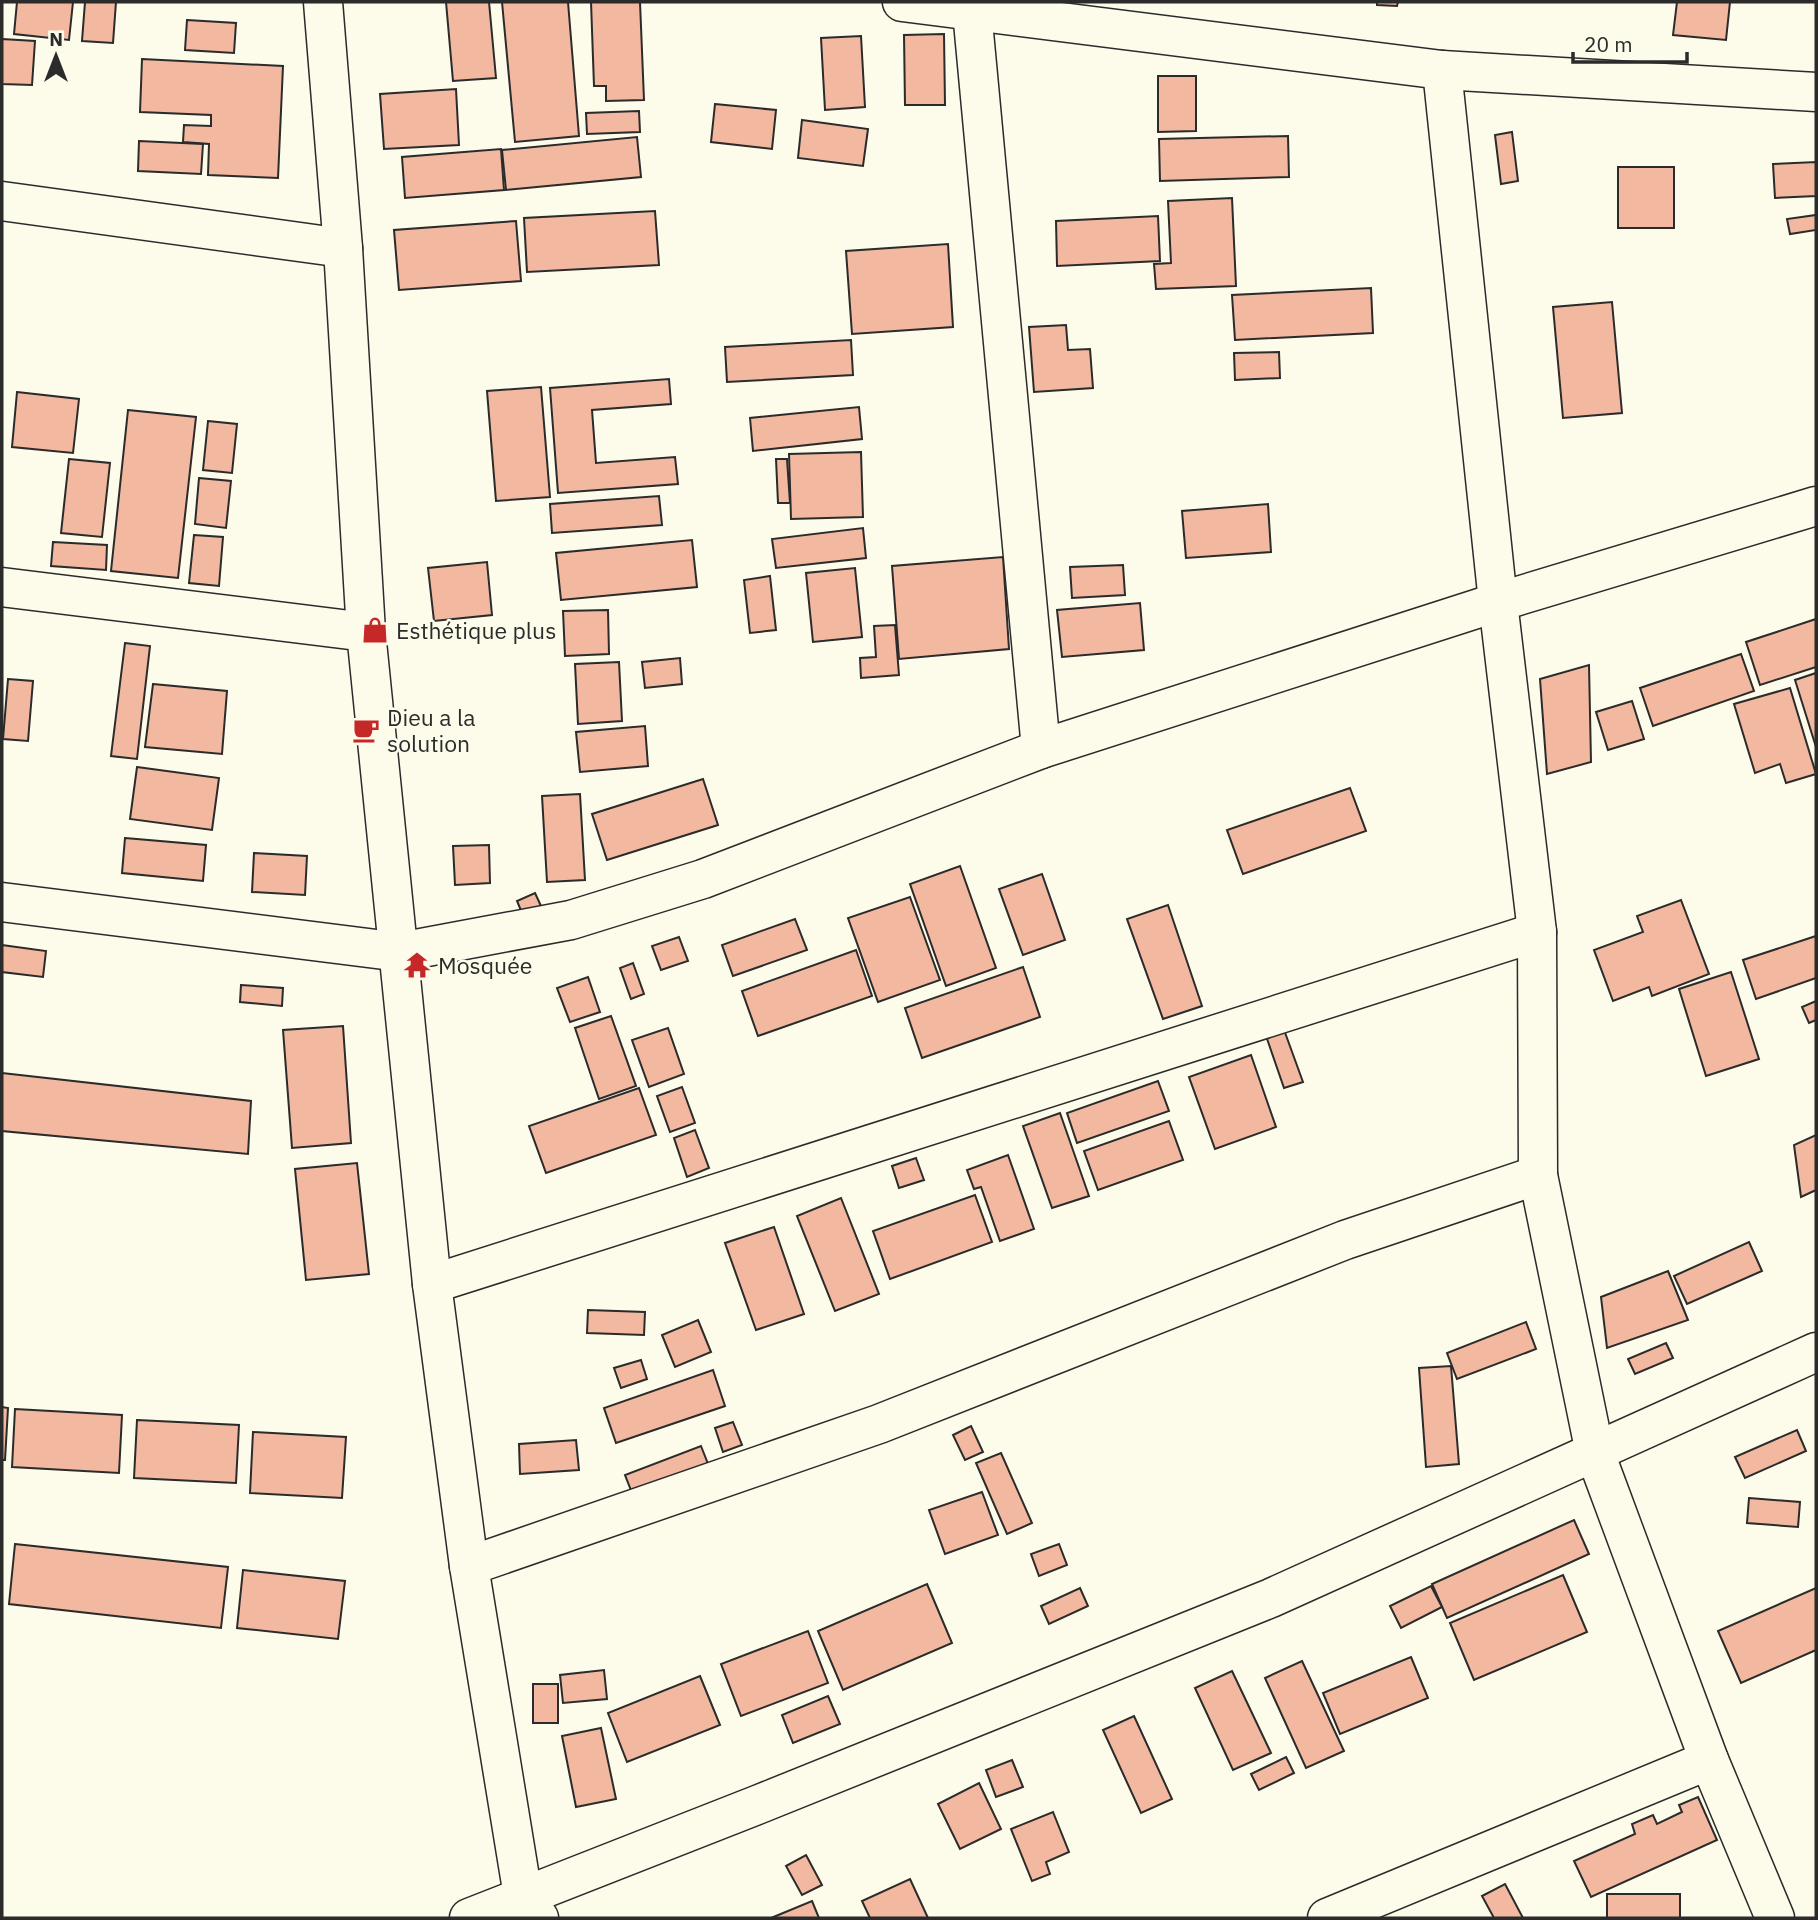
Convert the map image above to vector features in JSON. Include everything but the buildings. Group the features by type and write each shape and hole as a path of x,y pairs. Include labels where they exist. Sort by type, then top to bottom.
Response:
{"street":[{"path":"323,2 342,248 366,632 432,1284 469,1566 531,1907"},
{"path":"902,2 1443,70 1816,92"},
{"path":"972,11 1041,749"},
{"path":"1443,70 1498,602 1537,932 1538,1175 1595,1453 1709,1760 1775,1918"},
{"path":"2,201 342,248"},
{"path":"2,902 400,952 571,920 703,879 1041,749 1498,602 1816,506"},
{"path":"2,587 366,632"},
{"path":"432,1284 1537,932"},
{"path":"469,1566 879,1424 1345,1240 1538,1175"},
{"path":"469,1918 531,1907 757,1805 1271,1598 1816,1352"},
{"path":"1327,1918 1709,1760"}],"place":[{"name":"Esthétique plus","path":"375,630"},
{"name":"Dieu a la solution","path":"366,730"},
{"name":"Mosquée","path":"417,965"}]}
